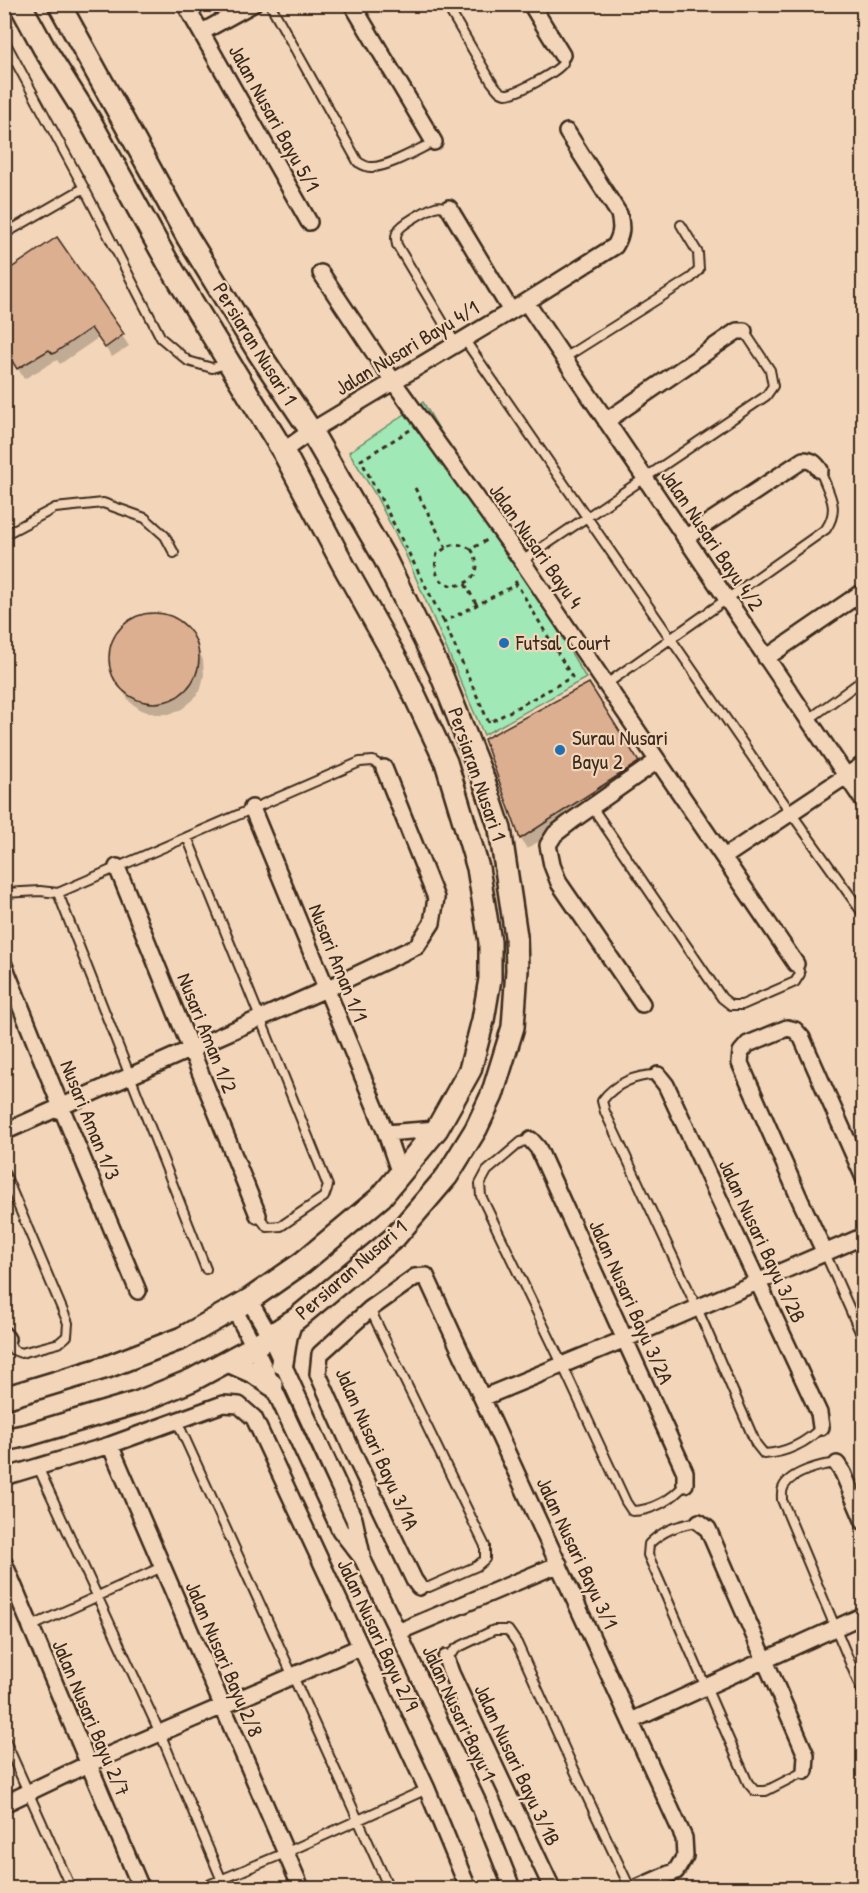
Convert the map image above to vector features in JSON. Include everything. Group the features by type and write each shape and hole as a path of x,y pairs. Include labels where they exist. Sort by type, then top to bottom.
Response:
{"main road":[{"name":"Persiaran Nusari 1","path":"4,1398 107,1367 182,1338 242,1304 302,1263 355,1220 381,1197 437,1129 470,1070 483,1020 490,979 490,942 478,868 446,762 410,685 283,451 167,261 90,121 44,48 20,4"},
{"name":"Persiaran Nusari 1","path":"4,1440 139,1402 192,1380 228,1361 291,1322 395,1238 447,1176 476,1129 492,1095 513,1027 518,970 516,936 500,829 484,781 439,669 384,560 310,431 188,237 59,4"},
{"path":"282,1363 291,1322"},
{"path":"228,1361 255,1372 272,1384"}],"street":[{"name":"Jalan Nusari Bayu 5/1","path":"185,4 309,222"},
{"path":"202,32 254,4"},
{"path":"352,4 434,142"},
{"path":"531,4 562,55"},
{"name":"Jalan Nusari Bayu 4/1","path":"283,451 310,431 615,246 621,236 622,226 619,214 567,132"},
{"path":"449,208 511,311"},
{"name":"Jalan Nusari Bayu 4","path":"321,273 393,381 522,561 796,964"},
{"name":"Jalan Nusari Bayu 4/2","path":"526,302 864,802"},
{"path":"606,421 737,331 744,331"},
{"path":"685,538 803,460 810,460 820,470"},
{"path":"766,658 858,594 864,593"},
{"path":"642,1004 559,883 552,865 548,844 555,834 657,761"},
{"path":"724,857 864,764"},
{"path":"4,1132 326,989 417,946 432,923 436,898 384,768"},
{"name":"Nusari Aman 1/1","path":"252,808 386,1133 400,1174"},
{"name":"Nusari Aman 1/2","path":"117,867 258,1215"},
{"name":"Nusari Aman 1/3","path":"4,965 138,1291"},
{"path":"825,1253 740,1063 741,1052 748,1044 787,1028 795,1030 802,1038 864,1178"},
{"name":"Jalan Nusari Bayu 3/2B","path":"658,1075 666,1085 759,1281 819,1413 821,1427"},
{"path":"386,1133 437,1129"},
{"name":"Jalan Nusari Bayu 3/2A","path":"531,1140 538,1148 685,1472 685,1484"},
{"path":"482,1398 864,1236"},
{"name":"Jalan Nusari Bayu 3/1","path":"370,1309 415,1277 426,1276 560,1564 684,1838 685,1856 676,1871 637,1888"},
{"name":"Jalan Nusari Bayu 1","path":"242,1304 262,1341 282,1363 354,1519 362,1558"},
{"name":"Jalan Nusari Bayu 3/1A","path":"370,1309 320,1354 318,1374 356,1459 419,1587"},
{"name":"Jalan Nusari Bayu 1","path":"262,1341 272,1384 340,1530 362,1558 398,1632 480,1808 512,1888"},
{"name":"Jalan Nusari Bayu 2/9","path":"177,1421 223,1404 239,1405 254,1418 426,1789 468,1888"},
{"path":"4,1477 110,1445 177,1421"},
{"name":"Jalan Nusari Bayu 2/8","path":"110,1445 301,1888"},
{"path":"837,1464 864,1522"},
{"path":"699,1522 708,1529 806,1755 805,1771"},
{"name":"Jalan Nusari Bayu 2/7","path":"4,1563 141,1888"},
{"path":"398,1632 560,1564"},
{"path":"631,1721 864,1615"},
{"path":"4,1804 88,1764 360,1647"},
{"name":"Jalan Nusari Bayu 3/1B","path":"447,1658 451,1673 552,1888"}],"lane":[{"path":"270,4 358,162 373,168 434,142"},
{"path":"446,4 491,81 506,94 516,92 555,71 563,63 562,55"},
{"path":"4,40 161,338 188,362 212,369 231,363"},
{"path":"4,234 84,188"},
{"path":"449,208 436,207 404,224 398,230 397,245 460,342 587,517 864,915"},
{"path":"564,358 691,278 699,270 698,253 681,225"},
{"path":"522,561 766,396 773,386 770,370 744,331"},
{"path":"605,685 826,529 833,519 834,508 820,470"},
{"path":"4,535 55,508 103,503 146,518 165,536 174,553"},
{"path":"808,720 864,679"},
{"path":"4,894 40,891 58,893 360,762 373,761 384,768"},
{"path":"592,807 722,998 731,1005 753,1002 795,981 800,974 796,964"},
{"path":"187,837 328,1186 324,1197 281,1227 267,1227 258,1215"},
{"path":"58,893 206,1269"},
{"path":"658,1075 644,1074 609,1090 602,1101 604,1112 697,1308 756,1444 764,1454 778,1454 812,1438 821,1427"},
{"path":"531,1140 521,1142 487,1171 480,1184 481,1196 632,1511 645,1511 677,1494 685,1484"},
{"path":"4,1172 68,1323 67,1336 59,1344 21,1353 13,1350 6,1337"},
{"path":"825,1253 864,1341"},
{"path":"370,1309 485,1546 485,1559 477,1566 429,1587 419,1587"},
{"path":"177,1421 388,1888"},
{"path":"837,1464 824,1464 789,1479 782,1489 782,1500 864,1696"},
{"path":"38,1467 160,1733 225,1888"},
{"path":"699,1522 685,1524 657,1536 649,1544 648,1555 747,1783 755,1791 766,1791 805,1771"},
{"path":"30,1627 162,1567"},
{"path":"447,1658 457,1648 494,1630 508,1630 518,1642 566,1752 630,1888"},
{"path":"4,1738 71,1888"},
{"path":"201,1888 426,1789"}],"path":[{"path":"412,429 361,460 444,622 489,723 572,677 512,575"},
{"path":"415,488 446,548"},
{"path":"471,549 490,538"},
{"path":"460,543 471,549 477,558 477,572 472,579 458,586 448,585 440,579 435,564 437,554 452,544 460,543"},
{"path":"465,584 477,605"},
{"path":"444,622 517,584"}],"green space":[{"path":"423,402 586,678 484,735 405,553 375,494 349,452"}],"building":[{"path":"57,237 124,334 105,348 91,328 53,354 49,350 17,369 4,348 4,273"},
{"path":"154,613 171,616 186,626 196,641 199,658 196,675 186,690 171,700 154,703 137,700 122,690 112,675 109,658 112,641 122,626 137,616"},
{"name":"Surau Nusari Bayu 2","path":"589,683 639,762 520,839 484,739"}],"place":[{"name":"Futsal Court","path":"504,643"},
{"name":"Surau Nusari Bayu 2","path":"560,750"}]}
